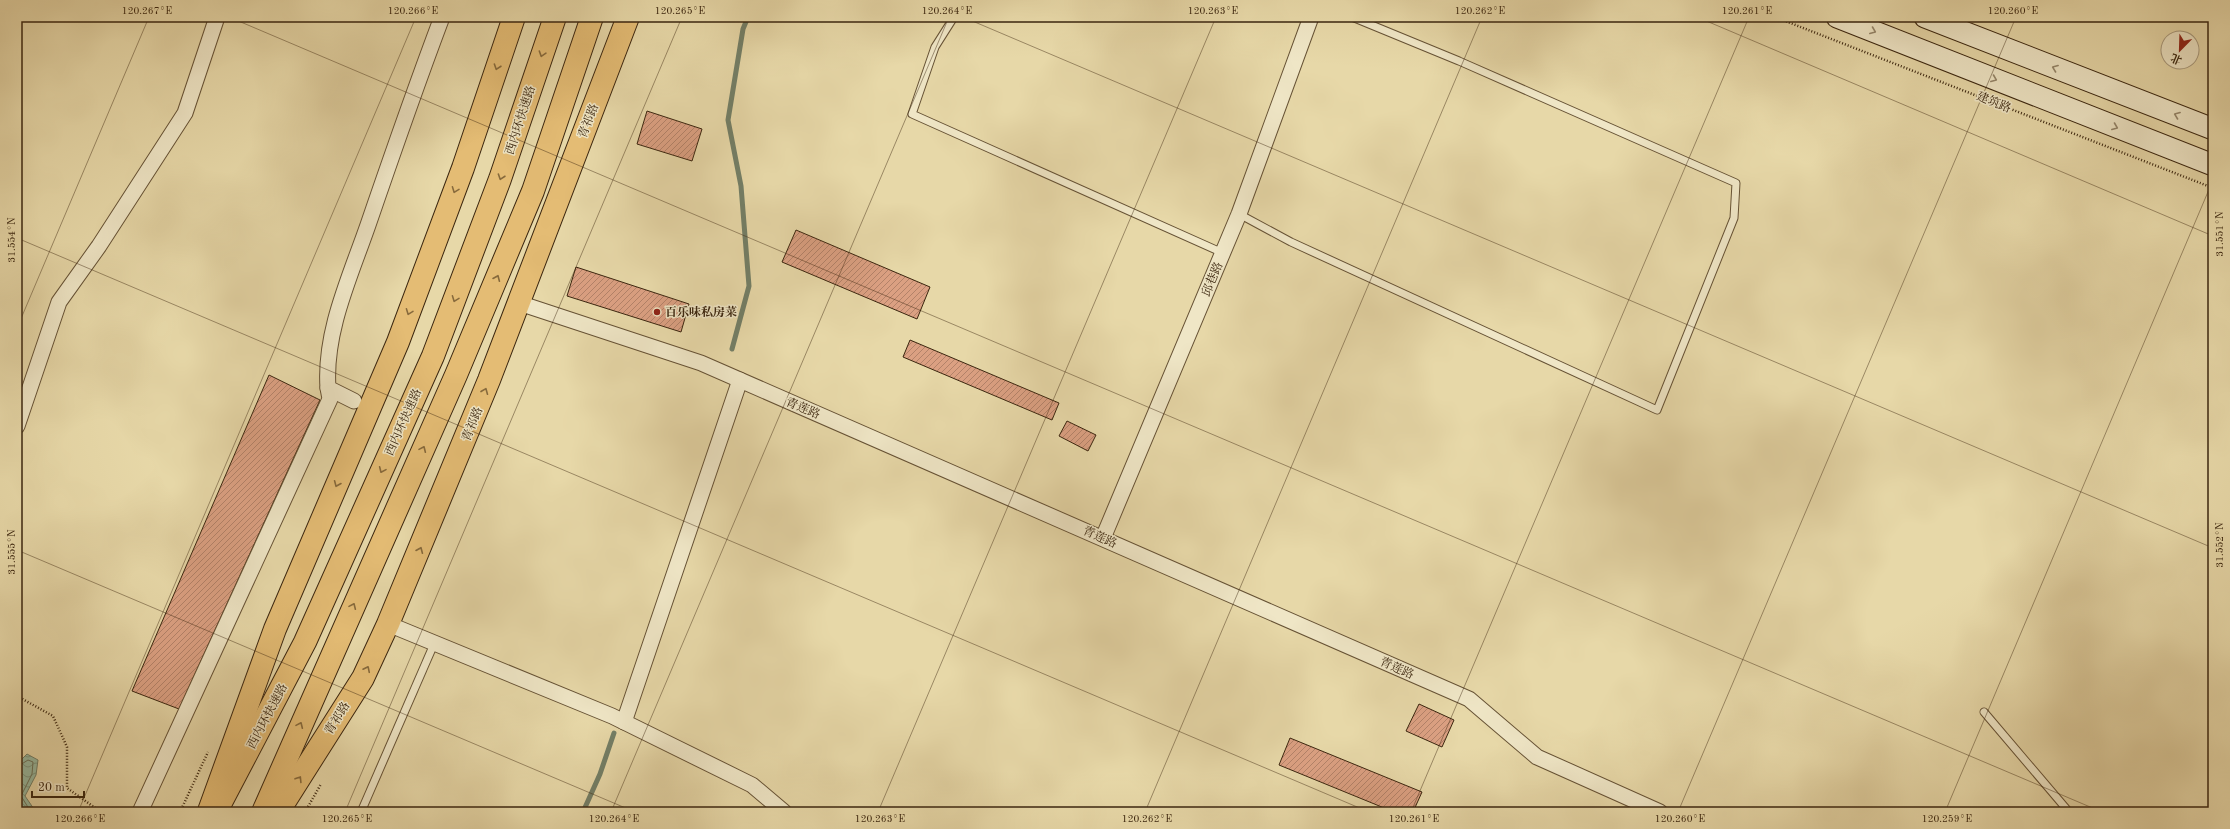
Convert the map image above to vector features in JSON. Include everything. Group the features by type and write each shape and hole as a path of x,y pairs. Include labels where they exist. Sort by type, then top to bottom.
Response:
{"main road":[{"path":"208,812 275,629 398,342 463,168 514,17"},
{"name":"西内环快速路","path":"216,812 306,642 432,356 500,179 555,17"},
{"path":"263,812 456,375 533,191 592,17"},
{"name":"青祁路","path":"278,812 363,678 388,624 445,491 519,303 628,17"},
{"name":"建筑路","path":"1837,17 2213,165"},
{"path":"1925,17 2213,129"}],"street":[{"path":"17,426 59,302 99,246 185,113 218,17"},
{"path":"140,812 330,399 327,366 337,316 417,83 442,17"},
{"name":"邱巷路","path":"1103,538 1239,214 1311,17"},
{"name":"青莲路","path":"519,303 701,363 1469,699 1537,756 1660,812"},
{"path":"624,722 740,380"},
{"path":"328,388 354,401"},
{"path":"388,624 624,722 752,785 784,812"}],"lane":[{"path":"954,17 935,47 912,114 1223,253"},
{"path":"1239,214 1291,242 1657,410 1734,218 1736,183 1459,61 1352,17"},
{"path":"361,812 434,644"},
{"path":"1984,712 2069,812"}],"path":[{"name":"建筑路","path":"1775,17 2213,188"},
{"path":"17,696 53,716 67,747 67,788 101,812"}],"water":[{"path":"27,754 38,760 36,775 25,796 36,812 17,812 17,764"}],"building":[{"path":"647,111 702,129 692,161 637,144"},
{"path":"796,230 930,287 917,319 782,262"},
{"path":"576,267 689,304 681,332 567,296"},
{"path":"910,340 1059,403 1052,420 903,357"},
{"path":"269,375 320,400 179,709 132,691"},
{"path":"1067,421 1096,435 1088,451 1059,436"},
{"path":"1419,704 1454,720 1442,747 1406,731"},
{"path":"1290,738 1422,792 1413,812 1394,812 1279,765"}],"waterway":[{"path":"732,349 749,286 741,186 728,120 743,29 748,17"},
{"path":"583,812 600,774 614,733"}],"place":[{"name":"百乐味私房菜","path":"657,312"}]}
